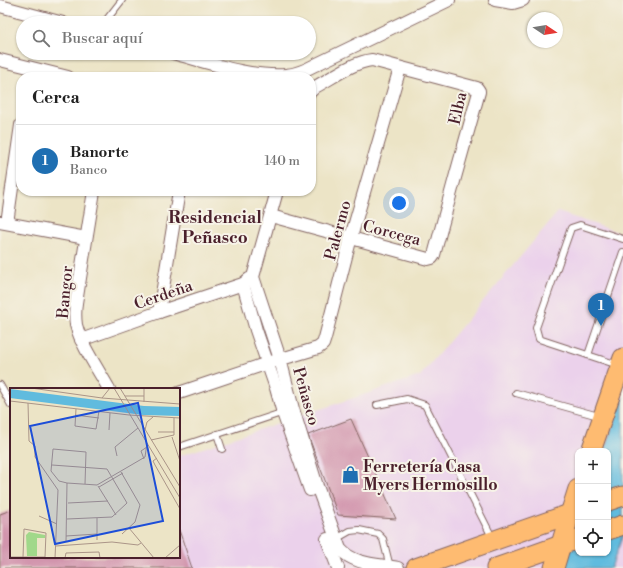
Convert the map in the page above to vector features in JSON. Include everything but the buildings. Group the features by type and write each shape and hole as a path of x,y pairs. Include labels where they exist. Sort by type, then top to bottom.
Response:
{"main road":[{"path":"592,448 622,362"},
{"path":"611,500 623,496"},
{"path":"416,568 574,512"},
{"path":"554,568 568,542 574,512"},
{"path":"611,529 623,526"},
{"path":"496,568 568,542"}],"street":[{"path":"301,72 448,0"},
{"path":"495,0 513,3 523,0"},
{"path":"0,6 37,16"},
{"path":"0,60 28,72"},
{"path":"199,60 249,72"},
{"name":"Elba","path":"316,87 356,64 372,60 477,88 479,90 434,255"},
{"name":"Palermo","path":"268,363 318,348 323,344 326,338 351,238 400,68"},
{"path":"16,152 3,223 86,238"},
{"name":"Bangor","path":"93,196 75,314 76,324 81,340 108,388"},
{"path":"160,312 178,196"},
{"path":"253,276 277,196"},
{"name":"Corcega","path":"271,216 428,259 432,258 434,255"},
{"name":"Cerdeña","path":"81,340 242,284 253,276"},
{"name":"Peñasco","path":"253,276 280,359 288,411"},
{"name":"Peñasco","path":"242,284 276,388 288,411 313,487 336,547 338,568"},
{"path":"180,393 268,363"},
{"path":"336,547 345,555 357,561 394,567"}],"lane":[{"path":"109,16 122,0"},
{"path":"622,362 588,355 539,339 536,328 571,228 580,225 623,239"},
{"path":"588,355 623,252"},
{"path":"1,389 10,404"},
{"path":"516,392 603,417"},
{"path":"377,405 407,399 425,405 494,540"},
{"path":"180,447 288,411"},
{"path":"217,434 222,448"},
{"path":"336,547 350,531 359,530 378,534 382,539 394,567"}],"shaded area":[{"path":"558,212 623,234 623,568 0,568 0,516 10,558 180,558 180,456 420,376"}],"water":[{"path":"623,397 623,535 611,568 563,568 575,534 575,556 611,556 611,448 605,448"}],"place":[{"name":"Banorte","path":"601,326"},
{"name":"Ferretería Casa Myers Hermosillo","path":"350,475"}],"district":[{"name":"Residencial Peñasco","path":"215,227"}]}
